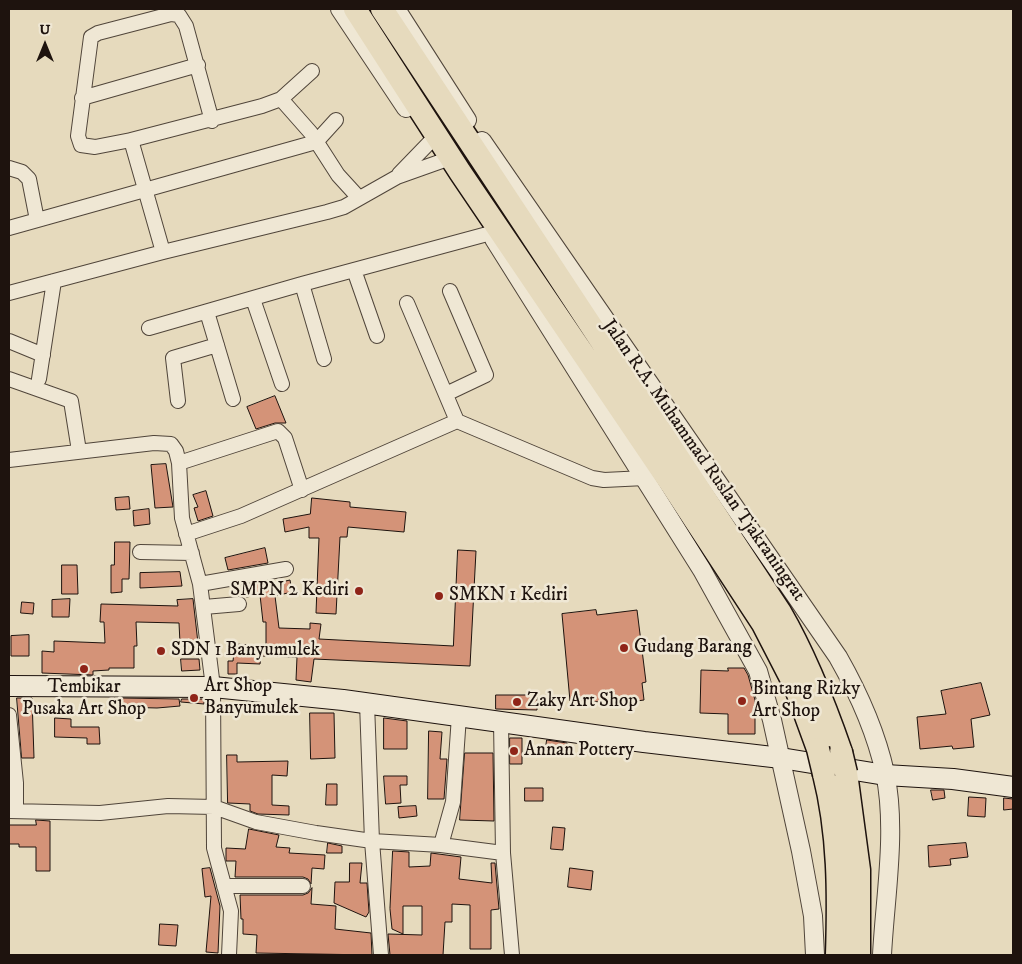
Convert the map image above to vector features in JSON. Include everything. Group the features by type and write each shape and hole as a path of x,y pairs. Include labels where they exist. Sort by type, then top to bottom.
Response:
{"highway":[{"name":"Jalan R.A. Muhammad Ruslan Tjakraningrat","path":"355,9 451,166 476,193 763,624 795,686 818,749 837,766"},
{"name":"Jalan R.A. Muhammad Ruslan Tjakraningrat","path":"382,9 784,619 814,678 837,766 859,870 859,955"},
{"path":"465,117 472,148"},
{"path":"493,178 527,206"},
{"path":"476,193 489,230"},
{"name":"Jalan R.A. Muhammad Ruslan Tjakraningrat","path":"837,766 832,810 838,874 837,955"}],"main road":[{"path":"9,686 213,687 367,703 644,742 781,758 886,775 953,779 1013,787"}],"street":[{"name":"Jalan R.A. Muhammad Ruslan Tjakraningrat","path":"340,9 429,143 451,166 702,570 749,653 764,688 781,758 813,916 815,955"},
{"name":"Jalan R.A. Muhammad Ruslan Tjakraningrat","path":"396,9 465,117 838,657 863,705 886,775 889,818 882,955"},
{"path":"212,121 186,26 179,15 171,14 98,33 91,37 78,136 83,146 95,147 212,121 281,99 312,71"},
{"path":"82,98 198,65"},
{"path":"281,99 316,142 338,174 359,198"},
{"path":"9,228 146,192 316,142 336,120"},
{"path":"131,140 163,252"},
{"path":"397,177 429,143"},
{"path":"9,293 163,252 314,216 344,207 397,177 451,166"},
{"path":"9,168 22,172 29,179 37,220"},
{"path":"149,328 489,230"},
{"path":"354,270 377,336"},
{"path":"39,379 54,281"},
{"path":"302,284 324,359"},
{"path":"446,394 486,375 450,291"},
{"path":"253,299 282,384"},
{"path":"407,303 457,421 592,478 604,480 645,478"},
{"path":"207,312 233,399"},
{"path":"9,341 43,355"},
{"path":"178,401 173,358 217,345"},
{"path":"9,379 71,401 79,451"},
{"path":"186,534 241,516 457,421"},
{"path":"179,463 278,431 285,438 302,490"},
{"path":"9,460 167,443 175,448 179,463 181,511 200,584 213,687 215,855 230,911 229,955"},
{"path":"140,552 192,553"},
{"path":"200,584 286,569"},
{"path":"204,607 239,604"},
{"path":"367,703 372,841 381,955"},
{"path":"9,715 16,776 13,810 100,813 168,806 214,807 256,822 372,841 441,845 503,853"},
{"path":"441,845 453,802 459,716"},
{"path":"500,721 503,853 512,955"},
{"path":"224,886 304,886"}],"building":[{"path":"275,396 286,423 275,423 256,429 247,407"},
{"path":"166,464 173,507 155,508 151,465"},
{"path":"206,491 213,516 198,521 194,508 198,507 193,495"},
{"path":"129,497 130,509 116,510 115,498"},
{"path":"312,498 350,502 350,507 406,512 404,532 348,527 347,537 340,537 336,614 316,613 319,538 309,538 309,527 285,532 283,519 310,514"},
{"path":"149,509 150,524 134,526 133,511"},
{"path":"115,542 130,542 129,579 122,579 122,592 111,593 111,565 114,565"},
{"path":"265,548 268,563 228,570 225,558"},
{"path":"458,550 476,551 470,666 314,659 311,682 296,680 297,657 261,656 260,664 237,663 237,674 228,674 228,661 233,661 235,644 266,646 266,622 263,622 260,595 246,597 244,585 272,580 273,584 290,580 292,592 275,596 279,628 310,629 310,623 321,624 319,639 453,646"},
{"path":"62,565 77,565 78,594 62,594"},
{"path":"180,572 182,586 140,588 140,573"},
{"path":"70,599 69,617 52,617 52,600"},
{"path":"193,599 198,643 180,643 179,623 136,622 137,646 134,646 134,668 109,668 109,670 93,671 93,675 42,673 42,651 54,652 54,641 105,643 104,622 100,622 101,604 178,606 177,600"},
{"path":"22,602 34,603 33,614 21,613"},
{"path":"596,610 597,615 637,610 646,682 642,683 644,700 608,705 608,702 570,701 562,614"},
{"path":"29,635 29,656 11,656 11,636"},
{"path":"181,659 199,659 200,670 182,671"},
{"path":"728,668 744,668 748,675 755,700 755,734 728,734 728,714 700,713 701,670 728,671"},
{"path":"981,683 990,715 971,719 974,747 953,749 952,746 920,749 917,717 946,714 941,691"},
{"name":"Zaky Art Shop","path":"496,695 537,695 537,710 496,709"},
{"path":"17,698 32,698 34,758 22,758"},
{"path":"121,698 179,699 180,706 157,708 121,707"},
{"path":"182,699 204,699 204,704 181,702"},
{"path":"310,713 334,713 335,758 311,759"},
{"path":"55,718 71,719 71,727 99,727 100,744 87,744 87,738 55,737"},
{"path":"384,718 407,721 407,749 384,749"},
{"path":"429,731 442,732 440,759 447,759 444,799 428,799"},
{"name":"Annan Pottery","path":"510,738 522,738 522,764 510,764"},
{"path":"547,740 567,743 565,756 545,754"},
{"path":"465,753 493,753 494,821 460,820"},
{"path":"227,755 237,755 237,762 288,761 287,776 272,775 272,805 289,806 289,815 258,814 250,811 250,804 228,803"},
{"path":"384,776 407,776 407,785 400,785 401,803 386,804"},
{"path":"327,784 337,784 337,805 326,805"},
{"path":"525,788 543,788 543,801 525,801"},
{"path":"931,790 944,790 945,798 933,800"},
{"path":"969,797 986,798 985,817 968,816"},
{"path":"1004,798 1013,799 1013,809 1004,810"},
{"path":"416,806 417,816 399,818 398,807"},
{"path":"36,820 50,821 50,871 36,871 36,847 19,847 19,844 9,844 9,825 36,825"},
{"path":"553,827 565,828 563,850 551,849"},
{"path":"249,829 279,835 276,847 290,848 289,853 325,855 324,869 312,868 311,884 308,879 303,877 235,877 236,861 226,861 226,848 245,849"},
{"path":"328,843 342,846 342,853 327,853"},
{"path":"966,843 968,857 950,859 951,865 929,867 928,846"},
{"path":"393,851 409,852 409,867 430,866 431,853 461,857 459,879 492,883 491,863 495,863 499,909 491,910 491,949 470,949 470,905 452,904 452,922 445,922 443,955 390,955 388,934 422,935 422,906 403,906 403,934 392,929 390,909"},
{"path":"350,863 362,863 360,883 367,883 369,912 366,917 334,903 335,882 349,882"},
{"path":"210,868 220,906 218,953 206,952 211,896 205,897 202,869"},
{"path":"570,868 593,871 591,890 568,887"},
{"path":"312,888 311,904 336,906 335,929 371,933 372,955 256,953 257,935 243,934 240,895 303,895"},
{"path":"160,924 178,925 176,946 159,945"}],"place":[{"name":"SMPN 2 Kediri","path":"359,591"},
{"name":"SMKN 1 Kediri","path":"439,596"},
{"name":"Gudang Barang","path":"624,648"},
{"name":"SDN 1 Banyumulek","path":"161,651"},
{"name":"Tembikar Pusaka Art Shop","path":"84,669"},
{"name":"Art Shop Banyumulek","path":"194,698"},
{"name":"Bintang Rizky Art Shop","path":"742,701"},
{"name":"Zaky Art Shop","path":"517,702"},
{"name":"Annan Pottery","path":"514,751"}]}
